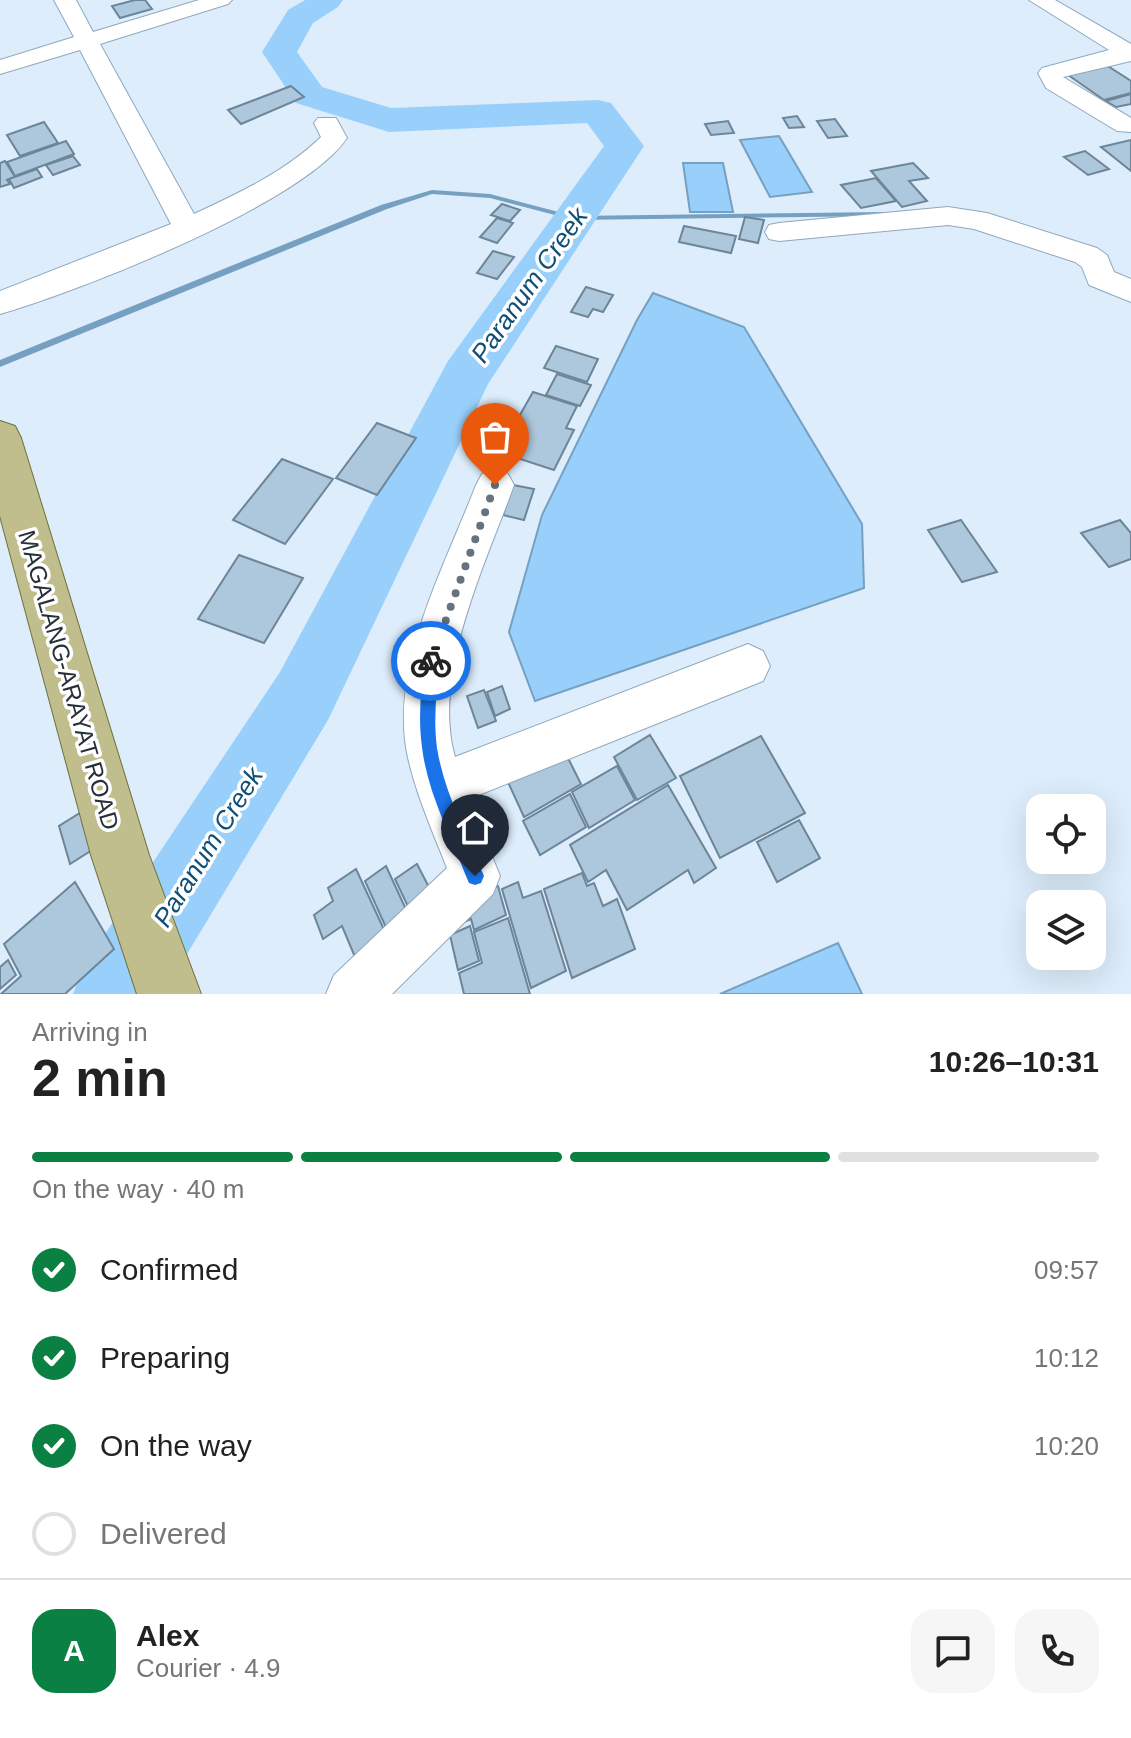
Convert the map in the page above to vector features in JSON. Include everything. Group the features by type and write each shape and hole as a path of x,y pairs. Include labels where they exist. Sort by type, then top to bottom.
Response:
{"main road":[{"name":"MAGALANG-ARAYAT ROAD","path":"0,438 127,875 169,994"}],"street":[{"path":"65,0 90,41 188,228"},
{"path":"0,67 221,0"},
{"path":"1040,0 1129,53"},
{"path":"1126,126 1054,83 1050,73 1129,53"},
{"path":"0,303 79,275 280,184 318,155 334,138 327,123"},
{"path":"779,232 948,216 977,220 1086,255 1096,262 1100,278 1131,291"},
{"path":"353,994 475,876 440,787 430,751 427,718 432,655 495,485"},
{"path":"440,787 748,666"}],"water":[{"path":"779,136 812,192 770,197 740,140"},
{"path":"683,163 723,163 733,212 690,212"},
{"path":"653,293 744,327 862,524 864,588 535,701 509,632 542,515"},
{"path":"838,943 862,994 720,994"}],"building":[{"path":"145,0 152,9 120,18 112,6"},
{"path":"1100,61 1131,81 1131,93 1104,100 1061,70"},
{"path":"291,86 304,97 241,124 228,110"},
{"path":"1131,94 1131,104 1116,107 1106,101"},
{"path":"797,116 804,127 789,128 783,118"},
{"path":"835,119 847,136 828,138 817,121"},
{"path":"728,121 734,133 711,135 705,124"},
{"path":"44,122 58,143 20,156 7,135"},
{"path":"1131,140 1131,171 1101,147"},
{"path":"66,141 74,154 15,176 7,162"},
{"path":"1085,151 1109,169 1088,175 1064,157"},
{"path":"73,156 80,165 53,175 46,165"},
{"path":"5,161 15,177 7,180 10,184 0,187 0,163"},
{"path":"913,163 928,178 909,181 927,201 902,207 871,171"},
{"path":"37,169 42,177 14,188 9,179"},
{"path":"876,178 896,201 861,208 841,185"},
{"path":"502,204 520,210 510,221 491,215"},
{"path":"745,217 764,220 758,243 739,239"},
{"path":"497,218 513,223 497,243 480,237"},
{"path":"684,226 736,236 731,253 679,242"},
{"path":"493,251 514,257 497,279 477,273"},
{"path":"586,287 613,295 603,312 593,309 588,317 571,312"},
{"path":"556,346 598,359 587,382 544,368"},
{"path":"557,374 591,385 580,406 546,395"},
{"path":"533,392 577,406 566,428 574,430 554,470 499,452"},
{"path":"377,423 416,438 377,495 336,478"},
{"path":"282,459 333,479 285,544 233,520"},
{"path":"513,485 534,489 524,520 503,515"},
{"path":"961,520 997,572 962,582 928,530"},
{"path":"1120,520 1131,533 1131,559 1109,567 1081,533"},
{"path":"239,555 303,578 264,643 198,619"},
{"path":"502,686 510,709 495,716 487,692"},
{"path":"484,690 496,721 478,728 467,696"},
{"path":"650,735 676,778 637,800 614,757"},
{"path":"761,736 805,813 720,858 680,776"},
{"path":"563,748 581,784 524,817 507,780"},
{"path":"617,766 635,800 589,828 572,792"},
{"path":"668,785 716,868 694,883 688,870 627,910 606,870 588,882 570,845"},
{"path":"570,794 586,827 540,855 523,821"},
{"path":"99,801 111,838 70,864 59,826"},
{"path":"799,820 820,858 777,882 757,842"},
{"path":"417,864 435,899 412,915 395,879"},
{"path":"386,866 409,916 388,932 365,881"},
{"path":"356,869 386,934 355,957 342,926 323,939 314,915 333,901 328,888"},
{"path":"582,873 587,886 594,883 603,906 617,899 635,949 572,978 544,889"},
{"path":"75,882 114,949 65,994 1,994 21,976 4,944"},
{"path":"518,882 523,898 541,891 566,971 531,988 502,889"},
{"path":"498,886 506,915 474,930 471,919 448,929 443,909"},
{"path":"508,918 530,994 464,994 459,973 482,963 474,932"},
{"path":"470,926 479,961 458,970 450,935"},
{"path":"8,960 16,975 0,989 0,967"}],"waterway":[{"name":"Paranum Creek","path":"115,994 304,696 466,375 624,146 598,111 389,120 309,95 279,52 300,17 327,0"},
{"path":"0,364 384,207 432,192 490,196 574,218 885,214"}],"way so far":[{"path":"431,661 495,485"}],"route":[{"path":"431,661 427,718 430,751 440,787 475,876"}]}
